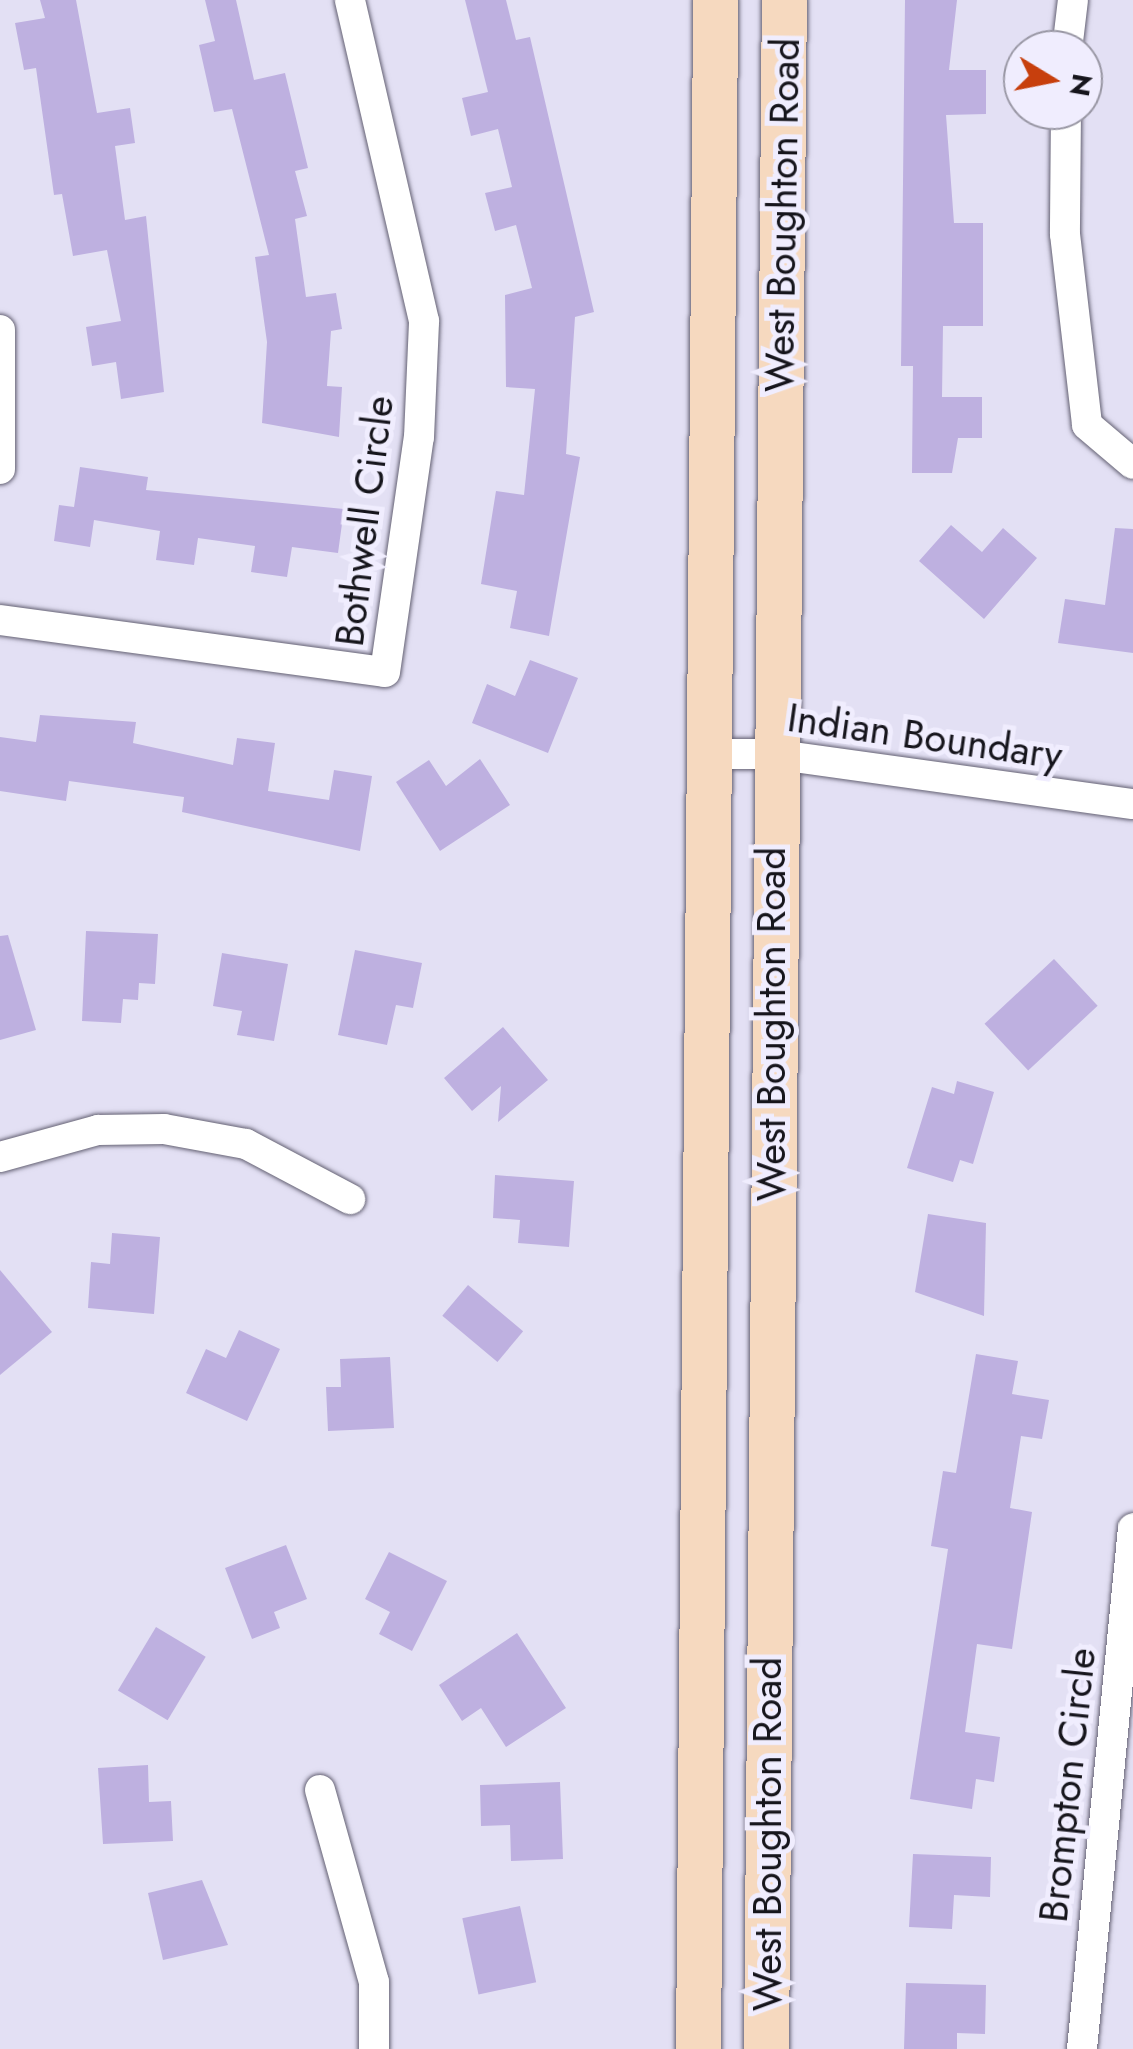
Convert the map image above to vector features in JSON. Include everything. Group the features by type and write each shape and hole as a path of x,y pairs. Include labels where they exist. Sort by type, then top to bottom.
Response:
{"main road":[{"name":"West Boughton Road","path":"698,2049 715,0"},
{"name":"West Boughton Road","path":"766,2049 772,754 784,0"}],"street":[{"name":"Bothwell Circle","path":"0,620 385,672 419,438 424,320 350,0"},
{"path":"1068,30 1072,0"},
{"path":"1066,130 1065,234 1087,426 1133,464"},
{"path":"0,330 0,469"},
{"name":"Indian Boundary","path":"706,754 772,754 1133,804"},
{"path":"0,1156 98,1130 164,1129 246,1144 350,1199"},
{"name":"Brompton Circle","path":"1082,2049 1133,1528"},
{"path":"320,1790 374,1982 374,2049"}],"building":[{"path":"40,0 76,0 97,113 130,108 135,143 115,146 125,220 146,216 164,392 121,399 116,362 92,366 86,327 121,321 107,250 73,256 62,194 54,195 36,68 24,70 15,23 45,18"},
{"path":"205,0 236,0 254,80 285,73 308,168 295,171 307,216 295,219 306,297 336,293 342,329 331,331 327,386 342,387 339,437 262,423 267,342 255,257 269,255 232,109 214,112 199,45 215,41"},
{"path":"465,0 506,0 516,40 530,37 594,312 575,317 566,454 580,457 549,636 510,628 517,591 481,584 496,491 524,495 535,389 506,387 505,295 532,288 516,225 495,231 485,193 512,187 498,129 471,136 462,98 488,92"},
{"path":"905,0 957,0 949,70 986,70 986,114 946,115 954,223 983,223 983,326 943,326 942,397 982,397 982,438 958,438 952,473 912,473 913,366 901,366"},
{"path":"80,467 148,477 146,490 344,509 338,553 292,547 287,577 251,572 255,546 198,538 194,565 156,560 160,531 94,520 90,547 54,541 59,505 74,507"},
{"path":"951,525 982,552 1003,528 1037,558 984,619 919,561"},
{"path":"1115,528 1133,529 1133,653 1058,643 1065,599 1105,605"},
{"path":"530,660 578,678 548,753 472,723 487,684 515,696"},
{"path":"40,715 136,722 133,743 233,765 237,738 275,743 268,791 329,800 334,770 372,776 360,851 182,812 184,797 69,781 66,801 0,791 0,737 36,742"},
{"path":"480,759 510,805 440,851 396,782 429,760 446,786"},
{"path":"86,931 158,934 155,984 139,983 138,1000 123,999 121,1023 82,1021"},
{"path":"8,935 36,1030 0,1040 0,936"},
{"path":"355,950 422,963 413,1008 396,1005 387,1045 338,1035"},
{"path":"222,953 288,964 274,1041 237,1035 242,1011 213,1006"},
{"path":"1054,959 1098,1006 1028,1071 985,1024"},
{"path":"503,1027 548,1080 498,1122 501,1086 472,1111 444,1078"},
{"path":"957,1081 994,1092 973,1164 960,1160 953,1182 907,1168 932,1087 954,1094"},
{"path":"495,1175 574,1181 569,1247 518,1243 520,1220 493,1218"},
{"path":"928,1214 986,1223 984,1316 915,1292"},
{"path":"112,1233 160,1237 154,1314 88,1308 91,1262 110,1264"},
{"path":"0,1270 52,1332 0,1375"},
{"path":"468,1285 523,1331 497,1362 442,1316"},
{"path":"239,1330 280,1349 247,1421 186,1393 206,1349 226,1358"},
{"path":"976,1354 1018,1361 1012,1394 1049,1400 1042,1439 1021,1436 1010,1508 1032,1512 1012,1649 977,1644 965,1732 1000,1737 994,1782 976,1779 972,1809 910,1799 948,1549 931,1546 943,1471 956,1473"},
{"path":"390,1357 394,1428 328,1431 326,1387 341,1387 340,1359"},
{"path":"286,1545 307,1599 274,1612 280,1628 252,1639 225,1568"},
{"path":"389,1552 447,1581 412,1651 379,1634 390,1612 365,1599"},
{"path":"156,1627 206,1657 168,1720 118,1690"},
{"path":"517,1633 566,1708 506,1747 481,1708 462,1721 439,1685"},
{"path":"148,1765 149,1802 171,1801 173,1841 103,1844 98,1768"},
{"path":"560,1782 563,1859 511,1861 510,1825 481,1826 480,1785"},
{"path":"913,1854 991,1857 990,1897 954,1895 952,1929 909,1927"},
{"path":"202,1880 228,1945 163,1960 148,1893"},
{"path":"520,1906 536,1982 479,1995 462,1918"},
{"path":"906,1983 986,1985 985,2034 957,2033 957,2049 904,2049"}]}
